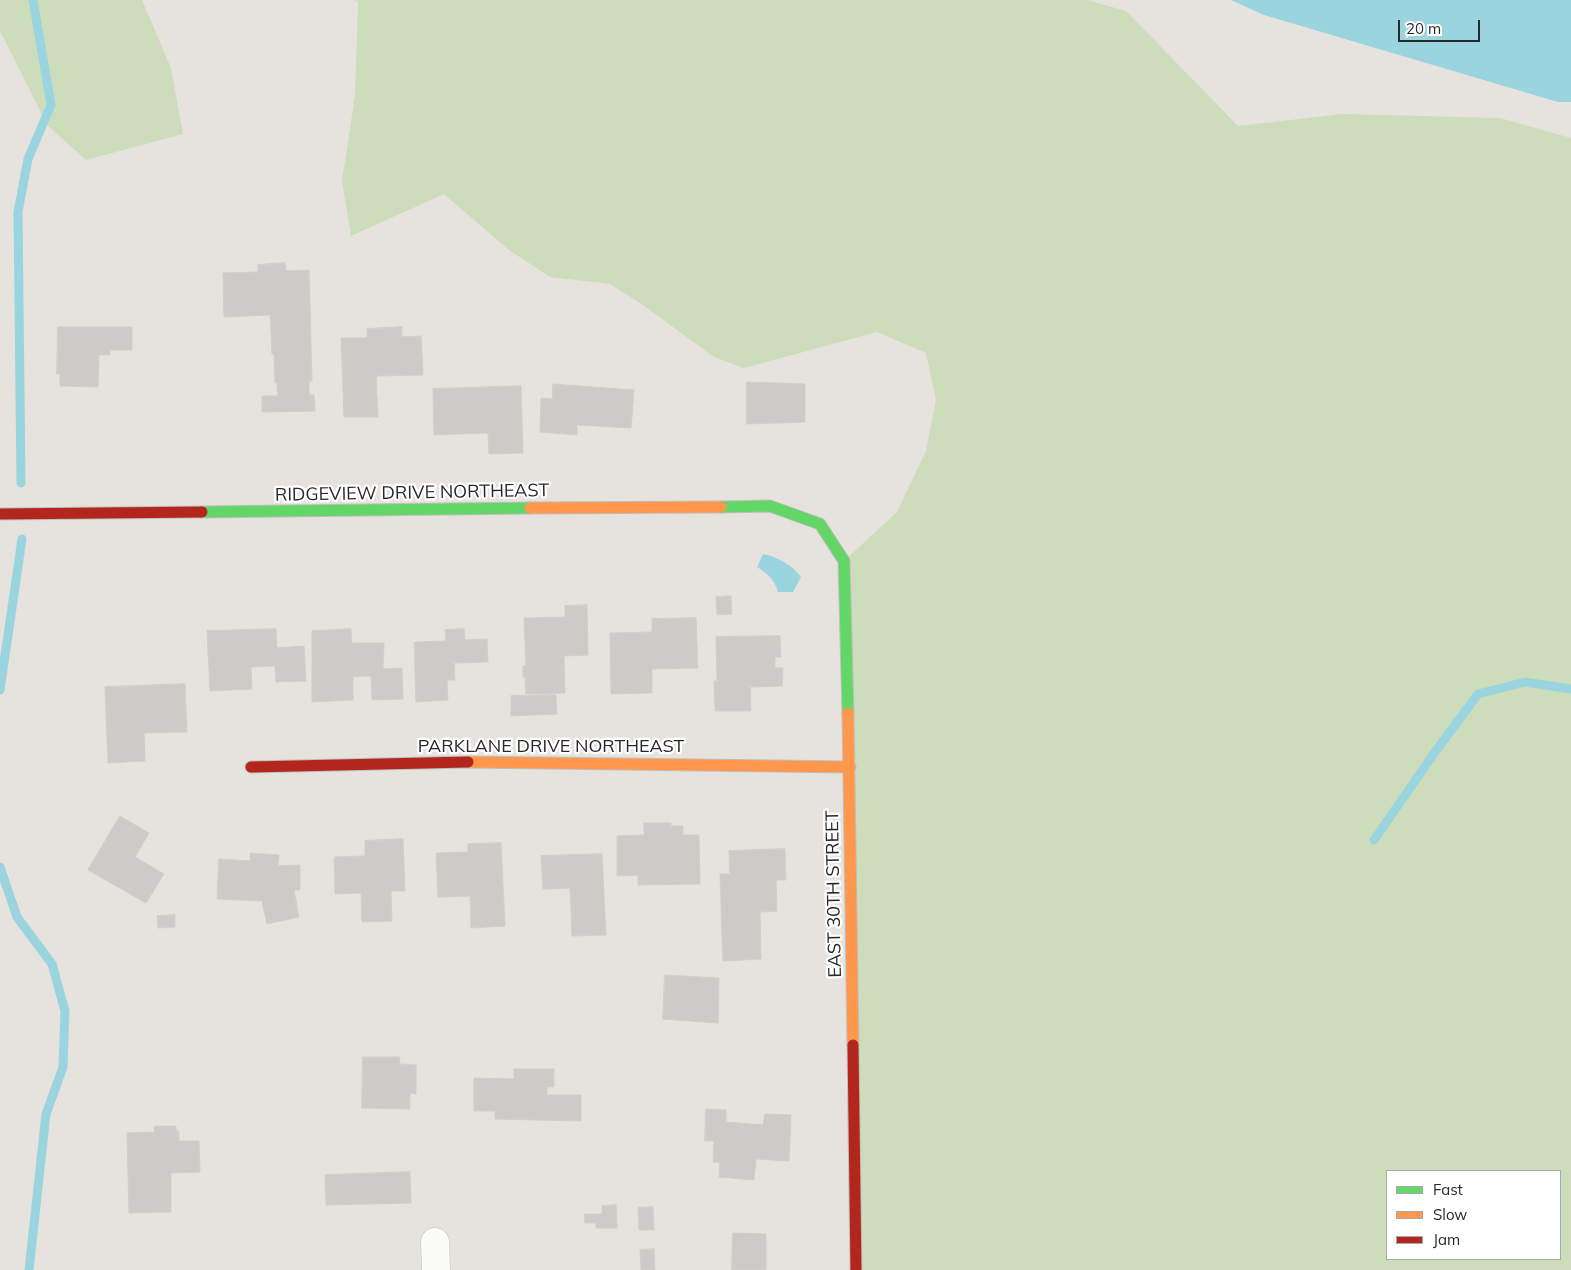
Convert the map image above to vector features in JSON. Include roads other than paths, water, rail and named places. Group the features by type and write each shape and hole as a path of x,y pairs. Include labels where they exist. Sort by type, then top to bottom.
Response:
{"street":[{"name":"RIDGEVIEW DRIVE NORTHEAST","path":"0,514 770,506 820,524"},
{"name":"EAST 30TH STREET","path":"820,524 844,561 850,767 856,1270"},
{"name":"PARKLANE DRIVE NORTHEAST","path":"251,767 491,762 850,767"},
{"path":"435,1242 436,1270"}],"water":[{"path":"1231,0 1571,0 1571,102 1558,102 1264,15"},
{"path":"763,554 784,562 801,577 793,592 778,592 770,577 757,567"}],"waterway":[{"path":"21,483 18,212 28,159 51,105 33,0"},
{"path":"0,690 22,539"},
{"path":"1374,840 1478,694 1525,682 1571,689"},
{"path":"0,867 17,917 52,964 65,1011 63,1067 46,1114 29,1270"}]}
